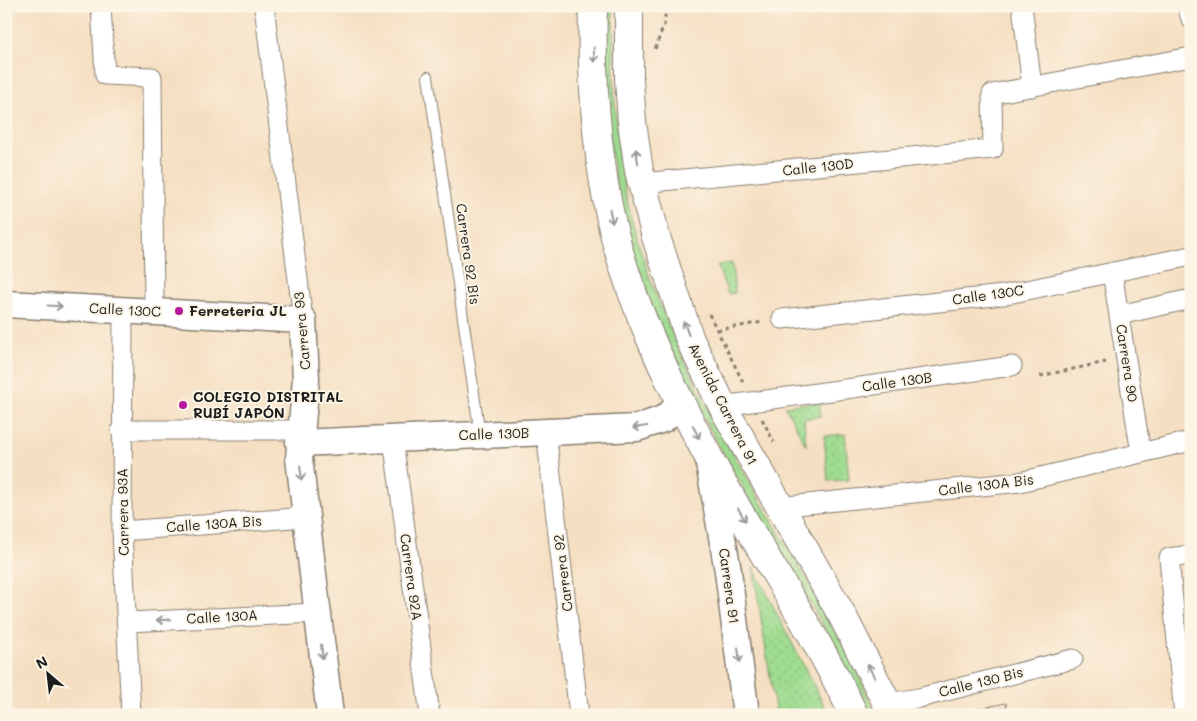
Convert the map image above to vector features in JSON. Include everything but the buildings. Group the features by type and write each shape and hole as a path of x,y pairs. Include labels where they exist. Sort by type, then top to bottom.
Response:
{"main road":[{"path":"592,6 596,126 602,176 614,230 644,321 708,457 827,663 854,715"},
{"name":"Avenida Carrera 91","path":"629,6 629,80 632,122 642,183 656,237 685,326 700,364 722,406 778,507 842,615 891,709"}],"street":[{"path":"102,6 105,75 152,77 154,312"},
{"name":"Carrera 93","path":"264,6 303,320 306,379 300,436 306,517 330,715"},
{"path":"1022,6 1032,87 1191,57"},
{"path":"1187,6 1191,19"},
{"name":"Calle 130D","path":"642,183 993,149 992,94 1032,87"},
{"name":"Calle 130C","path":"782,319 1003,294 1191,256"},
{"name":"Carrera 90","path":"1112,272 1141,453"},
{"path":"1119,315 1191,299"},
{"name":"Calle 130C","path":"6,304 303,320"},
{"name":"Carrera 93A","path":"123,310 122,531 131,715"},
{"name":"Calle 130B","path":"722,406 1012,366"},
{"name":"Calle 130B","path":"121,430 393,439 546,432 645,426 663,419 682,404"},
{"name":"Carrera 92","path":"546,432 579,715"},
{"name":"Carrera 92A","path":"393,439 430,715"},
{"name":"Calle 130A Bis","path":"778,507 1020,482 1191,440"},
{"name":"Carrera 91","path":"708,457 728,571 746,715"},
{"name":"Calle 130A Bis","path":"122,531 306,517"},
{"path":"1184,715 1169,558 1191,555"},
{"name":"Calle 130A","path":"127,622 318,613"},
{"name":"Calle 130 Bis","path":"891,709 919,698 1073,659"}],"lane":[{"name":"Carrera 92 Bis","path":"428,77 480,435"}],"path":[{"path":"652,57 665,22 665,6"},
{"path":"707,310 774,444"},
{"path":"717,330 782,319"},
{"path":"1040,376 1126,358"}],"green space":[{"path":"606,6 613,6 614,86 618,139 625,191 649,276 672,333 698,388 757,496 849,655 876,715 870,715 823,626 723,452 676,363 653,309 625,224 613,167 606,105"},
{"path":"732,263 735,293 728,294 717,265"},
{"path":"819,402 821,416 804,419 806,446 785,406"},
{"path":"845,434 849,480 828,481 824,436"},
{"path":"753,567 829,715 776,715"}],"place":[{"name":"Ferreteria JL","path":"179,311"},
{"name":"COLEGIO DISTRITAL RUBÍ JAPÓN","path":"183,405"}]}
